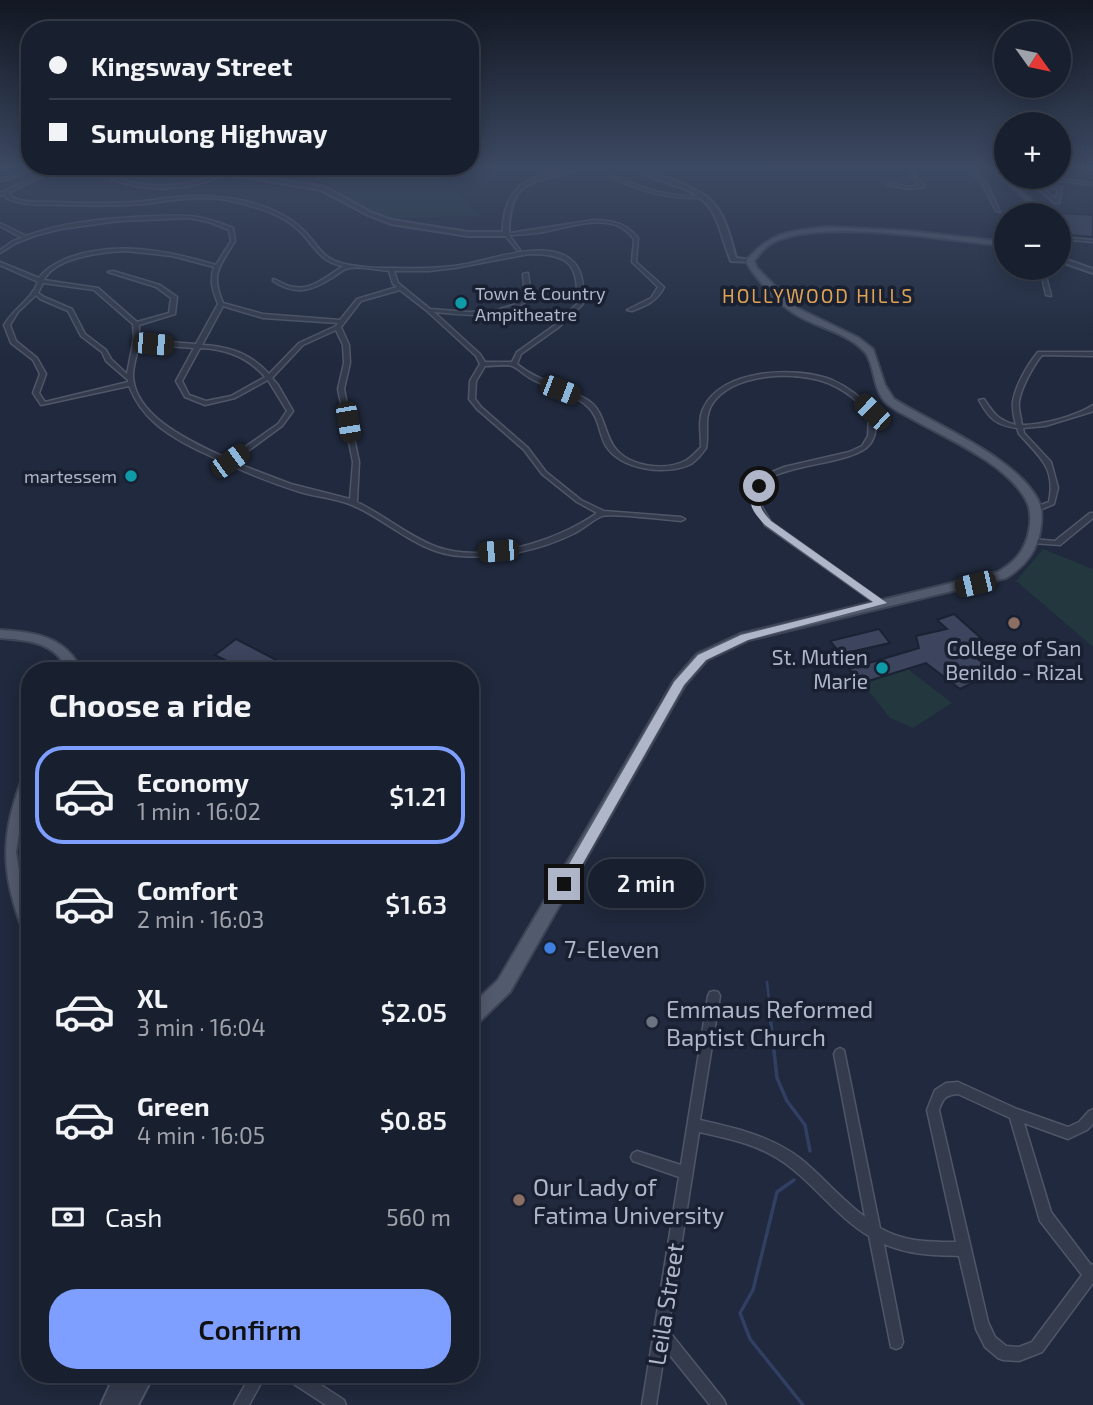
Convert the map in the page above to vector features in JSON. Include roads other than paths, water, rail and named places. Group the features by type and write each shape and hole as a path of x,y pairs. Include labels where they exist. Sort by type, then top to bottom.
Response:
{"main road":[{"path":"479,1010 504,986 680,682 702,657 745,637 881,603 975,584 1002,575 1017,566 1033,541 1035,510 1032,499 1011,474 890,401 880,385 870,351 856,340 794,310 774,292 750,261 760,247 779,238 815,232"},
{"path":"887,232 994,243"},
{"path":"0,634 21,636 60,648 71,662"},
{"path":"21,796 9,823 4,862 8,885 21,915"}],"street":[{"path":"15,232 24,237"},
{"path":"0,253 8,244 46,232"},
{"path":"231,232 233,241 215,266 213,282 220,304 179,381 187,396 195,400 205,403 220,401 270,377 301,344 340,325 359,300 401,288"},
{"path":"302,232 318,254 330,262 347,266 391,269 454,268 535,252 555,254 569,260 577,267 580,304 557,326 519,353 514,364"},
{"path":"452,232 468,234 535,232"},
{"path":"629,232 636,239 634,262 661,287 658,295 630,310"},
{"path":"724,232 733,260 750,261"},
{"path":"506,234 518,250"},
{"path":"1071,239 1093,241"},
{"path":"129,382 80,398 43,404 36,393 43,374 35,359 13,342 7,325 12,314 38,294 43,275 68,258 94,252 155,252 215,266"},
{"path":"0,263 41,281 96,289 136,324 138,342 129,382"},
{"path":"1071,263 1093,271"},
{"path":"275,280 285,289 306,290 347,266"},
{"path":"391,269 396,284 478,355 483,365"},
{"path":"111,272 158,286 174,297 172,314 136,324"},
{"path":"429,310 480,313 512,308 528,298 526,274"},
{"path":"1045,280 1049,295"},
{"path":"38,294 41,299 70,310 83,335 104,351 108,360 129,382 149,415 164,427 230,461 302,490 353,502 429,546 460,554 518,549 561,539 602,513"},
{"path":"220,304 263,316 340,325"},
{"path":"0,314 12,314"},
{"path":"340,325 346,345 347,363 341,390 356,462 353,502"},
{"path":"138,342 175,346 200,345 231,350 258,364 270,377 290,411 280,425 230,461"},
{"path":"1019,429 1016,401 1030,366 1039,354 1093,354"},
{"path":"483,365 514,364 525,375 592,406 617,456 642,466 679,466 691,461 704,447 705,411 715,393 735,382 775,374 799,374 825,380 855,395 872,412 873,432 865,447 847,456 792,465 773,474 759,486 753,500 755,509 768,523 881,603"},
{"path":"483,365 473,381 472,399 526,449 544,473 579,501 602,513 681,519"},
{"path":"982,400 994,418 1019,429 1045,457 1055,488 1052,503 1035,510"},
{"path":"1019,429 1088,411 1093,407"},
{"path":"1033,541 1056,542 1093,515"},
{"name":"Leila Street","path":"649,1405 714,996"},
{"path":"840,1054 896,1342"},
{"path":"1015,1114 1045,1216 1092,1275 1037,1347 1019,1354 1003,1353 990,1342 982,1324 933,1110 939,1094 946,1089 958,1088 1015,1114 1068,1133 1083,1126 1093,1115"},
{"path":"694,1125 748,1137 781,1153 817,1182 843,1209 875,1231 901,1244 965,1249"},
{"path":"637,1157 686,1173"},
{"path":"660,1331 719,1405"},
{"path":"111,1405 122,1383"},
{"path":"127,1405 139,1383"},
{"path":"241,1405 254,1383"},
{"path":"305,1383 340,1405"}],"waterway":[{"path":"767,982 771,1017"},
{"path":"770,1015 777,1078 787,1101 805,1125 810,1151"},
{"path":"794,1180 777,1192 753,1290 740,1313 750,1339 803,1405"}],"place":[{"name":"Town & Country Ampitheatre","path":"461,303"},
{"name":"martessem","path":"131,476"},
{"name":"College of San Benildo - Rizal","path":"1014,623"},
{"name":"St. Mutien Marie","path":"882,668"},
{"name":"7-Eleven","path":"550,948"},
{"name":"Emmaus Reformed Baptist Church","path":"652,1022"},
{"name":"Our Lady of Fatima University","path":"519,1200"}],"district":[{"name":"HOLLYWOOD HILLS","path":"818,295"}]}
